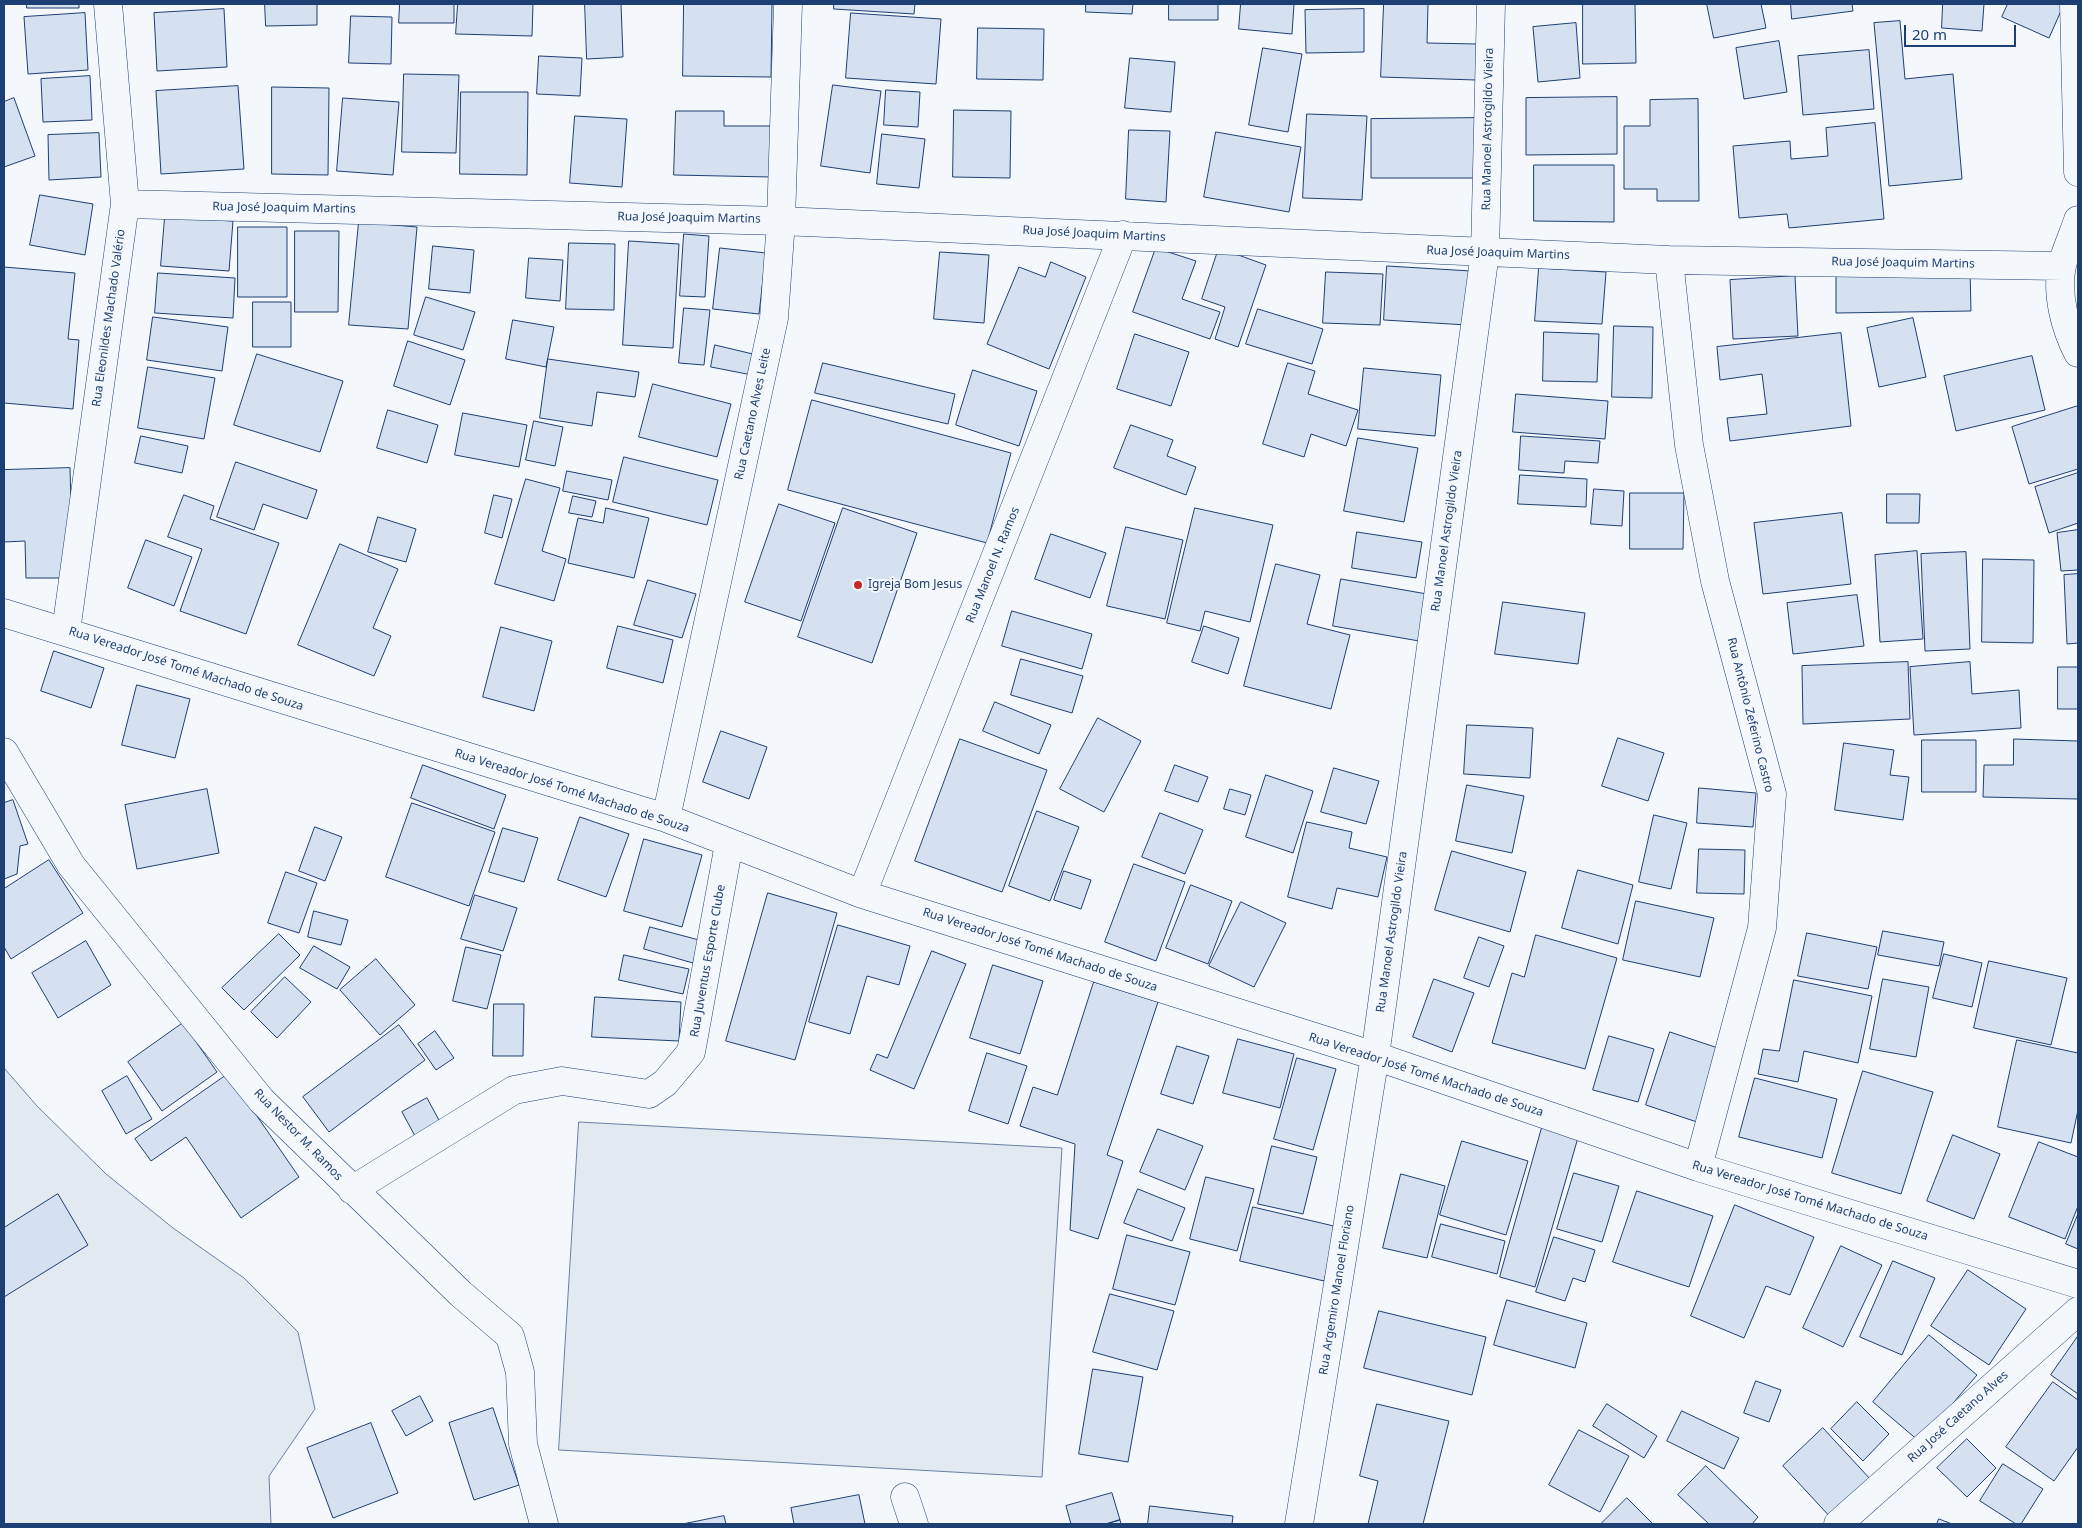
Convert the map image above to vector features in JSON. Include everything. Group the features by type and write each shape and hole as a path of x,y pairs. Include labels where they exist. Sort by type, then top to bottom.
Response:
{"street":[{"name":"Rua Eleonildes Machado Valério","path":"66,631 125,204 108,4"},
{"name":"Rua Caetano Alves Leite","path":"666,818 774,318 781,221 788,4"},
{"name":"Rua Manoel Astrogildo Vieira","path":"1375,1056 1485,253 1491,4"},
{"path":"2074,4 2078,172"},
{"name":"Rua José Joaquim Martins","path":"125,204 781,221 1669,260 2062,266"},
{"path":"2078,220 2062,266 2061,297 2071,338 2078,353"},
{"name":"Rua Manoel N. Ramos","path":"862,894 1123,235"},
{"name":"Rua Antônio Zeferino Castro","path":"1669,260 1689,445 1716,581 1772,794 1762,928 1698,1167"},
{"name":"Rua Vereador José Tomé Machado de Souza","path":"4,613 666,818 728,844 862,894 1375,1056 1698,1167 2078,1284"},
{"name":"Rua Nestor M. Ramos","path":"4,752 71,865 262,1101 461,1294 510,1336 520,1372 523,1444 544,1524"},
{"name":"Rua Juventus Esporte Clube","path":"352,1190 514,1090 562,1081 649,1094 665,1083 691,1052 728,844"},
{"name":"Rua Argemiro Manoel Floriano","path":"1299,1524 1375,1056"},
{"name":"Rua José Caetano Alves","path":"1838,1524 2078,1310"},
{"path":"905,1497 914,1524"}],"shaded area":[{"path":"4,1068 37,1106 106,1174 173,1228 244,1278 298,1332 315,1409 269,1476 271,1524 4,1524"},
{"path":"579,1122 1062,1148 1042,1477 559,1450"}],"building":[{"path":"27,4 79,4 79,8 27,8"},
{"path":"265,4 317,4 317,25 266,26"},
{"path":"400,4 454,4 454,23 399,23"},
{"path":"458,4 533,4 532,36 456,34"},
{"path":"585,4 621,4 623,57 587,59"},
{"path":"684,4 772,4 771,77 683,76"},
{"path":"834,4 915,4 914,14 834,9"},
{"path":"1086,4 1133,4 1132,14 1086,12"},
{"path":"1169,4 1218,4 1218,20 1169,20"},
{"path":"1241,4 1294,4 1292,34 1239,29"},
{"path":"1384,4 1428,4 1427,43 1477,44 1476,80 1381,77"},
{"path":"1583,4 1635,4 1636,63 1583,64"},
{"path":"1707,4 1761,4 1766,28 1714,38"},
{"path":"1791,4 1852,4 1853,11 1792,19"},
{"path":"1943,4 1984,4 1982,31 1942,28"},
{"path":"2008,4 2064,4 2049,38 2002,17"},
{"path":"224,9 227,67 157,71 154,13"},
{"path":"1364,9 1364,52 1306,53 1305,10"},
{"path":"85,13 88,70 28,74 24,17"},
{"path":"851,13 941,19 936,84 846,78"},
{"path":"351,16 392,17 391,64 349,63"},
{"path":"1900,21 1905,79 1953,74 1962,179 1889,186 1874,23"},
{"path":"1576,23 1580,78 1538,82 1533,27"},
{"path":"978,28 1044,29 1043,80 977,79"},
{"path":"1779,41 1787,92 1744,99 1736,48"},
{"path":"1263,48 1302,54 1288,132 1249,125"},
{"path":"1869,50 1874,109 1803,115 1798,56"},
{"path":"539,56 582,58 580,96 537,94"},
{"path":"1130,58 1175,62 1171,112 1125,108"},
{"path":"404,74 459,75 456,153 402,152"},
{"path":"90,76 92,120 43,122 41,79"},
{"path":"833,85 881,91 870,173 821,166"},
{"path":"238,86 244,169 161,174 156,91"},
{"path":"272,87 329,88 328,175 272,174"},
{"path":"886,90 920,92 918,127 884,125"},
{"path":"461,92 528,92 527,175 460,174"},
{"path":"1617,97 1617,154 1526,155 1526,98"},
{"path":"14,98 35,156 4,167 4,102"},
{"path":"343,98 399,102 393,175 337,171"},
{"path":"1698,99 1699,201 1657,201 1657,189 1624,189 1624,126 1650,126 1650,100"},
{"path":"954,110 1011,111 1010,178 953,177"},
{"path":"676,111 724,111 724,126 772,126 771,177 674,175"},
{"path":"1307,114 1367,116 1362,200 1303,198"},
{"path":"575,116 627,119 622,187 570,183"},
{"path":"1481,118 1481,178 1371,178 1371,119"},
{"path":"1875,123 1884,219 1789,228 1787,214 1739,218 1733,146 1790,141 1791,159 1828,156 1826,128"},
{"path":"1129,130 1170,131 1166,202 1126,199"},
{"path":"1216,132 1301,147 1289,212 1204,197"},
{"path":"99,133 101,177 49,180 48,135"},
{"path":"882,134 925,139 919,188 877,184"},
{"path":"1534,165 1614,165 1614,222 1534,221"},
{"path":"40,195 93,204 85,255 30,245"},
{"path":"165,217 233,221 229,271 161,266"},
{"path":"359,222 417,227 408,329 349,325"},
{"path":"238,227 287,227 287,297 238,297"},
{"path":"295,231 339,231 338,312 295,312"},
{"path":"684,234 709,236 705,297 680,296"},
{"path":"629,241 679,244 673,348 623,345"},
{"path":"569,243 615,244 614,310 566,309"},
{"path":"433,246 474,250 470,293 429,289"},
{"path":"720,248 766,253 759,314 713,309"},
{"path":"1156,248 1196,261 1182,299 1220,312 1210,339 1133,312"},
{"path":"1219,248 1266,265 1238,347 1215,339 1225,307 1202,299"},
{"path":"940,252 989,255 984,323 934,319"},
{"path":"529,258 563,260 560,301 526,298"},
{"path":"1051,262 1086,277 1049,369 987,344 1019,267 1045,277"},
{"path":"1387,266 1471,271 1467,325 1384,320"},
{"path":"4,267 75,273 68,339 79,340 73,409 4,403"},
{"path":"1539,268 1606,272 1602,324 1535,321"},
{"path":"1970,270 1971,311 1836,313 1836,272"},
{"path":"1326,272 1383,274 1380,325 1323,323"},
{"path":"158,273 235,278 233,318 155,313"},
{"path":"1795,276 1798,336 1733,339 1730,280"},
{"path":"426,297 475,312 463,350 414,335"},
{"path":"253,302 291,302 291,347 253,347"},
{"path":"684,308 710,310 704,365 679,363"},
{"path":"1258,309 1323,329 1312,364 1246,344"},
{"path":"153,317 228,327 222,371 147,360"},
{"path":"1913,318 1926,377 1879,387 1867,328"},
{"path":"513,320 554,327 546,367 506,359"},
{"path":"1614,326 1653,327 1652,398 1612,397"},
{"path":"1544,332 1599,334 1597,382 1543,381"},
{"path":"1841,333 1851,426 1730,441 1727,418 1767,414 1762,374 1720,380 1717,347"},
{"path":"1135,334 1189,352 1171,406 1117,389"},
{"path":"408,341 465,360 450,405 394,386"},
{"path":"715,345 757,355 752,375 711,367"},
{"path":"257,354 343,381 320,452 234,425"},
{"path":"2032,356 2045,410 1956,431 1944,376"},
{"path":"548,359 639,372 635,397 597,392 592,426 540,418"},
{"path":"823,363 955,394 948,424 815,393"},
{"path":"1288,363 1315,371 1308,394 1358,410 1346,446 1311,434 1304,457 1263,444"},
{"path":"148,367 215,378 204,439 138,428"},
{"path":"1364,368 1441,375 1435,436 1358,429"},
{"path":"973,370 1037,391 1019,446 956,425"},
{"path":"653,384 731,404 717,457 639,437"},
{"path":"1516,394 1608,401 1605,439 1513,432"},
{"path":"812,400 1011,453 987,543 788,490"},
{"path":"2078,406 2078,469 2029,484 2012,427"},
{"path":"388,410 438,425 427,463 377,448"},
{"path":"463,413 527,425 519,467 455,455"},
{"path":"534,421 563,427 555,466 526,460"},
{"path":"1131,425 1173,440 1167,456 1196,467 1186,495 1114,468"},
{"path":"141,436 188,446 182,473 135,463"},
{"path":"1521,436 1600,441 1598,463 1565,461 1564,473 1519,470"},
{"path":"1358,438 1418,448 1404,522 1344,511"},
{"path":"624,457 718,480 707,525 613,502"},
{"path":"236,462 317,490 307,519 263,504 254,530 217,517"},
{"path":"70,468 73,578 26,578 25,541 4,542 4,470"},
{"path":"567,471 612,480 608,500 563,491"},
{"path":"2078,473 2078,523 2049,533 2035,487"},
{"path":"1520,475 1587,479 1586,507 1518,504"},
{"path":"526,479 560,488 542,551 566,559 554,601 495,584"},
{"path":"1594,489 1624,491 1622,526 1591,524"},
{"path":"1630,493 1684,493 1683,549 1630,549"},
{"path":"1887,494 1920,494 1919,523 1887,523"},
{"path":"184,495 214,506 210,519 279,543 246,634 180,611 202,549 168,537"},
{"path":"494,495 512,499 502,538 485,533"},
{"path":"573,496 596,501 592,517 569,513"},
{"path":"779,504 835,523 801,621 745,602"},
{"path":"606,508 649,518 634,578 568,563 578,518 603,523"},
{"name":"Igreja Bom Jesus","path":"843,508 917,533 872,663 798,637"},
{"path":"1195,508 1273,525 1250,622 1205,611 1200,631 1167,623"},
{"path":"1842,513 1851,584 1763,594 1754,523"},
{"path":"378,517 416,529 406,562 368,552"},
{"path":"1126,527 1183,540 1165,619 1107,606"},
{"path":"2078,530 2078,570 2061,571 2057,533"},
{"path":"1357,532 1422,542 1416,578 1352,568"},
{"path":"1051,534 1106,553 1090,598 1035,579"},
{"path":"146,540 192,557 174,606 128,588"},
{"path":"340,544 398,569 373,628 391,636 374,676 298,645"},
{"path":"1917,551 1923,639 1880,642 1875,555"},
{"path":"1966,552 1970,649 1925,651 1921,554"},
{"path":"1983,559 2034,560 2033,643 1982,642"},
{"path":"1276,564 1320,575 1307,624 1350,635 1331,709 1244,686"},
{"path":"2078,574 2078,643 2067,644 2064,575"},
{"path":"1341,579 1427,594 1419,641 1333,626"},
{"path":"648,580 696,594 682,638 634,625"},
{"path":"1857,595 1864,646 1793,654 1787,603"},
{"path":"1503,602 1585,613 1578,664 1495,654"},
{"path":"1012,611 1092,634 1082,669 1002,646"},
{"path":"618,626 673,640 663,683 607,668"},
{"path":"1204,626 1239,638 1228,674 1192,662"},
{"path":"501,627 552,641 534,711 483,697"},
{"path":"54,651 104,668 91,708 41,691"},
{"path":"1021,659 1083,676 1072,713 1011,695"},
{"path":"1908,662 1910,719 1803,724 1802,666"},
{"path":"1970,662 1972,694 2019,690 2021,728 1914,735 1910,667"},
{"path":"2058,667 2078,667 2078,709 2058,709"},
{"path":"137,685 190,699 175,758 122,745"},
{"path":"995,702 1051,725 1039,754 983,731"},
{"path":"1098,718 1141,741 1104,812 1060,789"},
{"path":"1467,725 1533,728 1530,778 1464,774"},
{"path":"721,731 767,747 749,799 703,782"},
{"path":"1618,738 1664,753 1648,801 1602,786"},
{"path":"960,739 1047,770 1002,892 915,861"},
{"path":"2014,739 2078,741 2078,799 1983,797 1984,765 2013,765"},
{"path":"1922,740 1976,740 1976,792 1922,792"},
{"path":"1844,743 1894,750 1890,775 1909,777 1903,820 1835,810"},
{"path":"423,765 506,795 494,829 411,798"},
{"path":"1175,765 1208,777 1198,802 1165,791"},
{"path":"1334,768 1379,781 1366,824 1321,812"},
{"path":"1266,775 1313,791 1293,853 1246,837"},
{"path":"1467,785 1524,796 1512,853 1456,841"},
{"path":"1699,788 1756,793 1753,827 1697,823"},
{"path":"207,789 219,853 137,869 125,805"},
{"path":"1230,789 1251,795 1245,815 1224,809"},
{"path":"13,800 28,844 20,846 17,874 4,879 4,803"},
{"path":"412,803 495,832 469,906 386,877"},
{"path":"1037,811 1079,827 1050,901 1009,886"},
{"path":"1160,813 1203,830 1185,874 1142,857"},
{"path":"1654,815 1687,823 1671,889 1639,882"},
{"path":"580,817 629,834 606,897 558,880"},
{"path":"1307,822 1352,832 1349,848 1387,857 1378,897 1337,888 1332,909 1288,897"},
{"path":"315,827 342,837 325,881 299,871"},
{"path":"503,828 538,838 524,882 489,872"},
{"path":"644,839 702,855 682,927 624,911"},
{"path":"1699,849 1745,850 1744,894 1697,893"},
{"path":"1452,851 1526,872 1510,932 1435,910"},
{"path":"49,860 83,913 11,959 4,947 4,889"},
{"path":"1134,864 1185,882 1156,961 1105,942"},
{"path":"1578,870 1633,885 1618,944 1562,928"},
{"path":"1064,871 1091,880 1081,909 1054,900"},
{"path":"286,872 317,883 299,933 268,923"},
{"path":"1191,885 1232,901 1208,964 1166,948"},
{"path":"768,893 837,913 795,1060 726,1041"},
{"path":"475,895 517,908 503,951 461,939"},
{"path":"1636,901 1714,918 1700,977 1623,960"},
{"path":"1241,902 1286,923 1254,987 1209,966"},
{"path":"314,911 348,920 341,945 308,937"},
{"path":"838,925 910,946 899,985 867,976 850,1034 809,1022"},
{"path":"650,927 699,940 693,963 644,949"},
{"path":"1883,931 1944,942 1939,966 1878,955"},
{"path":"1807,933 1877,947 1868,989 1798,976"},
{"path":"279,934 300,955 244,1010 222,988"},
{"path":"1536,935 1617,958 1585,1069 1492,1043 1512,973 1524,977"},
{"path":"1479,937 1504,946 1489,987 1464,978"},
{"path":"86,941 111,985 58,1018 32,973"},
{"path":"314,946 350,967 337,989 300,968"},
{"path":"466,947 501,955 487,1009 453,1001"},
{"path":"932,951 966,964 914,1089 870,1070 877,1054 887,1058"},
{"path":"1944,954 1982,963 1972,1007 1933,998"},
{"path":"624,955 689,969 683,994 619,980"},
{"path":"376,959 415,1005 380,1035 340,990"},
{"path":"1989,961 2067,978 2051,1045 1974,1028"},
{"path":"993,965 1043,981 1020,1054 970,1038"},
{"path":"285,977 311,1002 277,1038 251,1012"},
{"path":"1434,979 1474,993 1452,1052 1413,1037"},
{"path":"1883,979 1929,987 1916,1057 1870,1049"},
{"path":"1794,980 1872,996 1858,1063 1804,1051 1798,1082 1758,1074 1763,1049 1779,1051"},
{"path":"1094,982 1158,1002 1107,1155 1123,1161 1098,1239 1070,1230 1075,1144 1020,1126 1033,1087 1057,1095"},
{"path":"595,997 681,1002 679,1041 592,1037"},
{"path":"494,1004 524,1004 523,1056 493,1056"},
{"path":"183,1023 217,1072 162,1111 128,1062"},
{"path":"399,1025 425,1060 329,1132 303,1097"},
{"path":"435,1031 454,1058 436,1070 418,1044"},
{"path":"1670,1032 1724,1050 1700,1123 1646,1105"},
{"path":"1609,1036 1654,1049 1638,1102 1593,1090"},
{"path":"1238,1039 1294,1054 1280,1108 1223,1093"},
{"path":"2017,1040 2078,1053 2078,1110 2071,1143 1998,1127"},
{"path":"1177,1046 1209,1056 1193,1104 1161,1094"},
{"path":"987,1053 1027,1066 1008,1124 969,1111"},
{"path":"1297,1058 1336,1069 1313,1150 1274,1139"},
{"path":"1863,1071 1933,1092 1901,1194 1832,1173"},
{"path":"228,1074 299,1177 241,1218 186,1137 151,1161 135,1139"},
{"path":"127,1076 152,1119 126,1134 102,1091"},
{"path":"1755,1078 1837,1099 1822,1158 1739,1137"},
{"path":"427,1098 440,1122 415,1136 402,1112"},
{"path":"1543,1124 1579,1134 1535,1287 1500,1277"},
{"path":"1158,1129 1203,1146 1185,1190 1140,1172"},
{"path":"1953,1135 2000,1154 1974,1219 1927,1201"},
{"path":"1462,1141 1528,1161 1506,1235 1440,1215"},
{"path":"2039,1142 2078,1157 2078,1206 2065,1239 2009,1217"},
{"path":"1272,1146 1317,1157 1303,1214 1258,1204"},
{"path":"1574,1173 1619,1186 1602,1242 1557,1229"},
{"path":"1401,1174 1445,1186 1427,1258 1383,1248"},
{"path":"1206,1177 1254,1189 1237,1251 1190,1239"},
{"path":"1138,1189 1185,1208 1172,1241 1124,1223"},
{"path":"1637,1191 1713,1216 1689,1287 1613,1262"},
{"path":"58,1194 88,1245 4,1297 4,1228"},
{"path":"1735,1205 1814,1237 1790,1295 1766,1286 1744,1338 1691,1316"},
{"path":"1253,1207 1338,1227 1324,1281 1240,1261"},
{"path":"2078,1214 2078,1249 2066,1244"},
{"path":"1441,1224 1505,1241 1497,1274 1432,1257"},
{"path":"1127,1235 1190,1252 1175,1305 1113,1289"},
{"path":"1554,1237 1595,1250 1585,1282 1573,1278 1565,1301 1536,1292"},
{"path":"1841,1246 1882,1265 1843,1347 1803,1328"},
{"path":"1893,1261 1935,1278 1902,1355 1860,1337"},
{"path":"1968,1270 2026,1309 1989,1365 1931,1326"},
{"path":"1110,1294 1174,1311 1157,1370 1093,1352"},
{"path":"1507,1300 1587,1323 1575,1368 1494,1345"},
{"path":"1379,1311 1486,1337 1472,1395 1364,1368"},
{"path":"1929,1335 1977,1375 1920,1442 1873,1402"},
{"path":"2078,1336 2078,1394 2051,1375"},
{"path":"1093,1369 1143,1377 1128,1462 1079,1454"},
{"path":"1756,1381 1781,1390 1769,1422 1744,1413"},
{"path":"2053,1382 2078,1400 2078,1447 2054,1481 2006,1447"},
{"path":"420,1396 433,1421 406,1436 392,1411"},
{"path":"1857,1402 1889,1434 1863,1461 1831,1429"},
{"path":"1377,1404 1449,1421 1423,1524 1368,1524 1378,1481 1360,1476"},
{"path":"1607,1404 1657,1436 1644,1458 1593,1426"},
{"path":"493,1408 519,1485 474,1500 449,1423"},
{"path":"1682,1411 1739,1438 1724,1469 1667,1441"},
{"path":"371,1423 398,1493 333,1518 307,1448"},
{"path":"1823,1428 1872,1481 1832,1519 1783,1466"},
{"path":"1579,1430 1629,1456 1600,1512 1549,1485"},
{"path":"1967,1439 1996,1468 1967,1497 1937,1468"},
{"path":"2003,1464 2043,1489 2021,1524 2016,1524 1980,1501"},
{"path":"1706,1466 1758,1517 1752,1524 1709,1524 1678,1495"},
{"path":"1112,1493 1120,1520 1106,1524 1071,1524 1066,1506"},
{"path":"859,1495 865,1524 794,1524 791,1508"},
{"path":"1627,1498 1653,1524 1601,1524"},
{"path":"1150,1506 1233,1516 1232,1524 1148,1524"},
{"path":"724,1516 726,1524 683,1524"},
{"path":"1939,1519 1952,1524 1937,1524"},
{"path":"1120,1520 1121,1524 1106,1524"}],"place":[{"name":"Igreja Bom Jesus","path":"858,585"}]}
